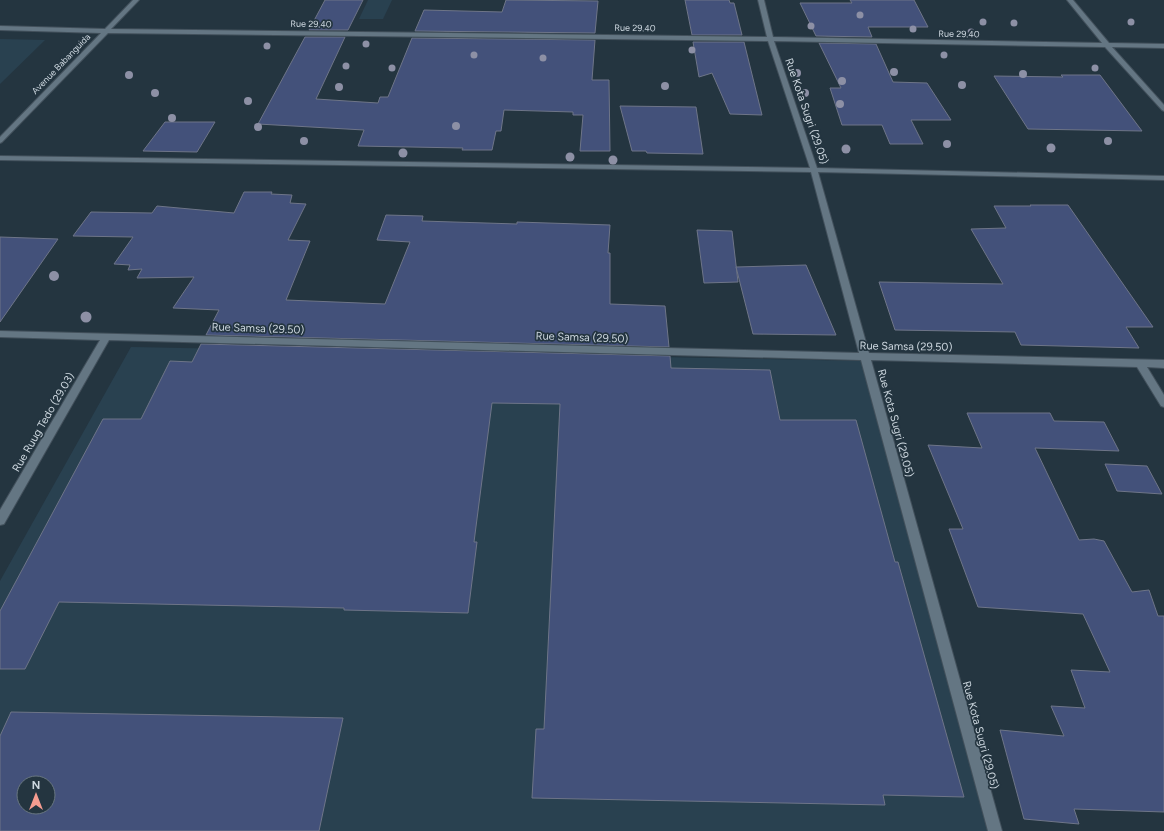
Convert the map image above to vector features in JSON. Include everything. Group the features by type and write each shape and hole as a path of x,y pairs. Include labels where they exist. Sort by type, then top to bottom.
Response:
{"street":[{"name":"Avenue Babanguida","path":"0,141 136,0"},
{"name":"Rue Kota Sugri (29.05)","path":"761,0 770,39 814,170 995,831"},
{"path":"1070,0 1107,46 1164,109"},
{"name":"Rue 29.40","path":"0,28 106,31 770,39 1164,46"},
{"path":"0,158 814,170 1164,178"},
{"name":"Rue Samsa (29.50)","path":"0,334 1164,364"},
{"name":"Rue Ruug Tedo (29.03)","path":"0,520 107,336"},
{"path":"1140,364 1164,404"}],"shaded area":[{"path":"368,0 392,0 383,19 359,19"},
{"path":"0,39 45,40 0,84"},
{"path":"131,347 862,361 998,831 0,831 0,581"}],"building":[{"path":"325,0 363,0 348,30 309,30"},
{"path":"506,0 598,1 595,33 415,31 424,10 502,12"},
{"path":"685,0 729,0 730,3 734,3 742,35 692,35"},
{"path":"850,0 914,0 928,27 868,27 872,37 816,36 800,3 852,3"},
{"path":"305,37 345,37 316,99 378,103 380,97 388,97 412,38 595,40 592,80 609,80 610,151 580,151 583,115 573,115 573,112 504,110 501,131 496,131 492,150 358,146 364,130 258,124"},
{"path":"693,42 744,42 762,115 730,114 712,73 699,77"},
{"path":"819,43 876,44 893,82 927,83 951,120 911,120 923,144 890,144 882,125 842,125 830,88 841,88"},
{"path":"1061,75 1100,75 1142,131 1028,129 994,76 1063,77"},
{"path":"620,106 696,107 703,154 647,153 646,151 632,151"},
{"path":"165,122 215,122 197,152 143,151"},
{"path":"244,192 272,192 271,194 292,195 290,203 306,204 288,240 310,241 286,300 385,304 410,242 377,240 386,215 423,216 422,221 610,225 608,253 610,253 610,304 665,306 669,347 206,335 219,310 173,308 194,277 137,278 142,269 128,270 130,265 114,264 133,237 73,236 91,212 152,213 157,206 234,213"},
{"path":"1030,205 1068,205 1153,327 1126,327 1139,348 1021,345 1015,332 895,330 879,282 1003,284 971,229 1006,228 994,206 1031,206"},
{"path":"697,230 732,231 738,282 704,283"},
{"path":"0,237 58,239 0,322"},
{"path":"806,265 836,335 753,334 736,267"},
{"path":"201,344 670,356 671,368 770,370 780,420 856,420 895,562 898,562 964,797 883,795 885,805 532,798 536,729 544,729 560,404 492,403 474,542 477,542 468,613 344,610 344,608 59,602 25,669 0,669 0,611 103,419 141,419 170,361 192,362"},
{"path":"967,413 1050,413 1054,421 1104,422 1119,451 1035,448 1079,540 1094,539 1104,541 1132,592 1149,590 1158,616 1164,616 1164,812 1074,809 1079,824 1024,819 1000,730 1064,736 1051,706 1085,708 1071,670 1110,672 1083,614 978,607 949,529 963,529 928,445 982,448"},
{"path":"1105,464 1147,466 1162,494 1117,491"},
{"path":"11,712 343,718 319,831 0,831 0,736"}]}
